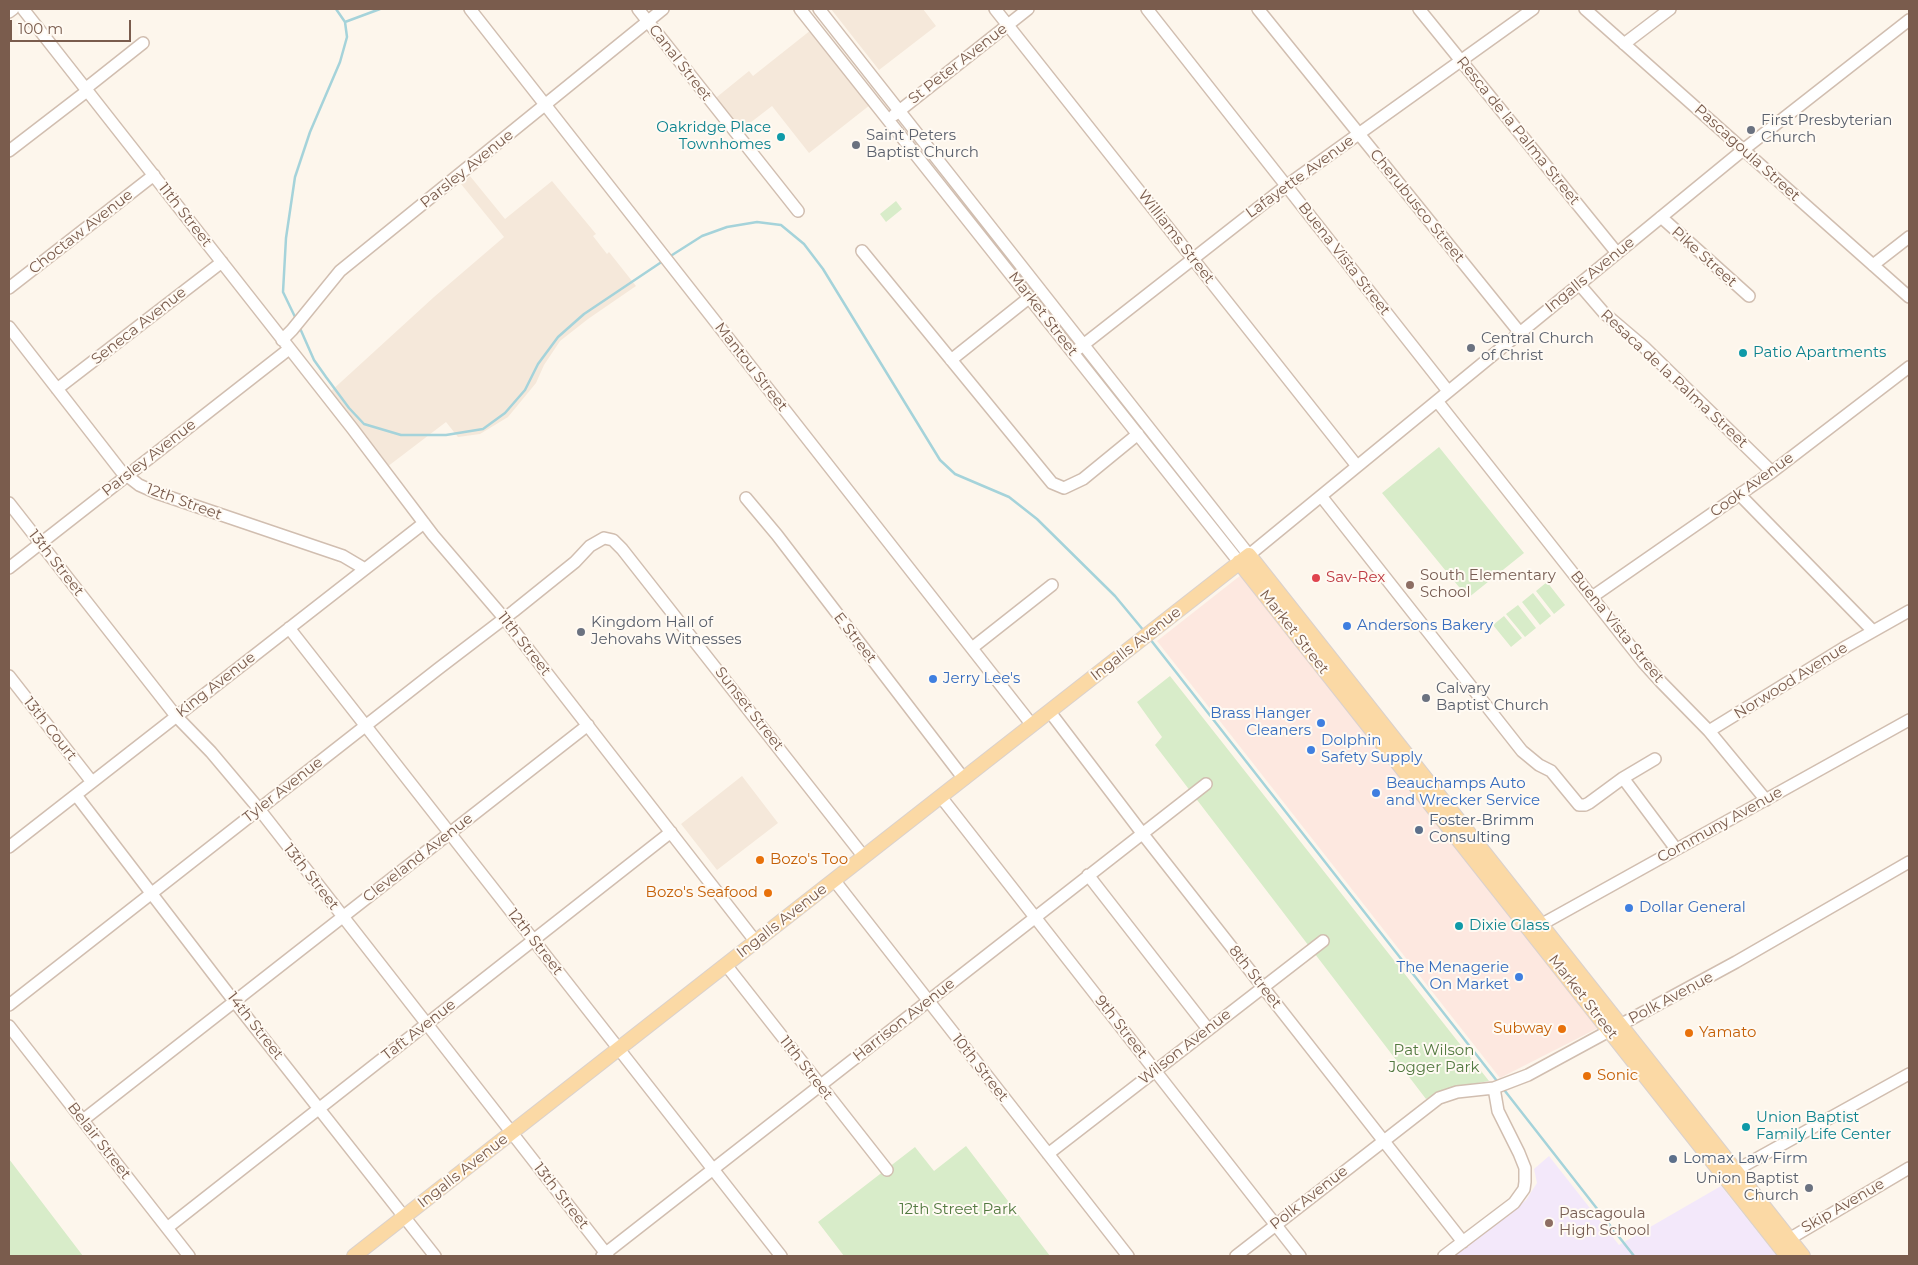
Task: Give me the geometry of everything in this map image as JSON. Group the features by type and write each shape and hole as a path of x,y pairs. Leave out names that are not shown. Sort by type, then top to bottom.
{"main road":[{"name":"Ingalls Avenue","path":"354,1256 1244,558"},
{"name":"Market Street","path":"1244,558 1730,1174 1785,1247 1803,1256"}],"street":[{"path":"9,12 13,9"},
{"name":"11th Street","path":"23,9 286,344 355,426 424,523 504,618 756,942"},
{"name":"Mantou Street","path":"470,9 1032,725"},
{"name":"Canal Street","path":"638,9 798,211"},
{"name":"Parsley Avenue","path":"9,568 126,476 286,344 292,330 340,271 663,9"},
{"name":"Market Street","path":"800,9 1138,434 1244,558"},
{"name":"Market Street","path":"819,9 1083,344 1244,558"},
{"name":"Williams Street","path":"995,9 1357,466"},
{"name":"St Peter Avenue","path":"889,119 1028,9"},
{"name":"Buena Vista Street","path":"1147,9 1448,392"},
{"name":"Cherubusco Street","path":"1258,9 1520,333"},
{"name":"Resca de la Palma Street","path":"1419,9 1617,253"},
{"name":"Lafayette Avenue","path":"1073,352 1286,186 1533,9"},
{"name":"Pascagoula Street","path":"1584,9 1909,297"},
{"path":"1624,44 1670,9"},
{"name":"Ingalls Avenue","path":"1244,558 1660,217 1909,20"},
{"path":"9,151 140,46"},
{"name":"Choctaw Avenue","path":"9,288 154,175"},
{"name":"Pike Street","path":"1660,217 1749,296"},
{"path":"1873,265 1909,237"},
{"path":"862,251 1052,484 1064,488 1083,479 1138,434"},
{"name":"Seneca Avenue","path":"57,389 222,262"},
{"name":"Resaca de la Palma Street","path":"1579,284 1604,313 1654,357 1772,472"},
{"path":"951,360 1030,297"},
{"name":"12th Street","path":"9,327 126,476 139,485 157,493 343,556 366,569"},
{"name":"Cook Avenue","path":"1592,597 1772,472 1909,367"},
{"name":"Buena Vista Street","path":"1437,401 1661,682 1709,731 1766,800"},
{"path":"1740,495 1873,631"},
{"path":"1321,496 1522,751 1554,775 1579,805 1589,803 1623,778 1655,759"},
{"name":"E Street","path":"746,498 777,535 964,779"},
{"name":"13th Street","path":"9,503 176,716 211,752 258,809 512,1133 605,1255"},
{"name":"King Avenue","path":"9,847 424,523"},
{"name":"Sunset Street","path":"558,576 590,546 604,538 613,540 864,857"},
{"name":"Tyler Avenue","path":"9,1005 558,576"},
{"path":"972,648 1052,585"},
{"name":"Norwood Avenue","path":"1709,731 1909,611"},
{"name":"12th Street","path":"289,628 781,1256"},
{"name":"13th Court","path":"9,676 92,782"},
{"name":"8th Street","path":"1050,712 1142,833 1463,1242"},
{"name":"Communy Avenue","path":"1536,927 1909,720"},
{"name":"Cleveland Avenue","path":"83,1120 588,725"},
{"path":"1623,778 1676,849"},
{"name":"Harrison Avenue","path":"605,1255 1206,784"},
{"name":"14th Street","path":"76,795 436,1256"},
{"name":"9th Street","path":"941,797 1300,1256"},
{"name":"Taft Avenue","path":"168,1228 671,832"},
{"name":"Polk Avenue","path":"1236,1256 1429,1104 1446,1094 1494,1088 1528,1075 1736,962 1909,862"},
{"path":"1088,875 1208,1029"},
{"name":"10th Street","path":"834,880 1128,1256"},
{"name":"Wilson Avenue","path":"1048,1154 1323,941"},
{"name":"11th Street","path":"726,965 886,1170"},
{"name":"Belair Street","path":"9,1026 189,1256"},
{"path":"1730,1174 1909,1074"},
{"path":"1444,1256 1514,1202 1522,1193 1526,1182 1525,1168 1498,1111 1494,1088"},
{"name":"Skip Avenue","path":"1785,1247 1909,1168"}],"shaded area":[{"path":"831,9 923,9 936,26 879,70"},
{"path":"811,30 870,105 809,153 772,106 737,133 712,101 749,71 753,76"},
{"path":"470,176 505,219 552,181 596,234 593,236 607,254 609,252 636,286 560,341 544,365 536,383 508,417 480,434 458,437 446,422 387,467 330,392 434,297 504,237 461,184"},
{"path":"1241,575 1600,1027 1500,1078 1157,641"},
{"path":"742,776 778,823 717,870 681,824"},
{"name":"Pascagoula High School","path":"1549,1156 1619,1245 1721,1186 1777,1256 1454,1256 1526,1200 1537,1183 1534,1169"}],"green space":[{"path":"896,201 902,209 886,222 880,214"},
{"path":"1439,447 1524,553 1468,598 1382,493"},
{"path":"1547,582 1565,605 1554,614 1536,591"},
{"path":"1533,593 1551,616 1540,625 1522,602"},
{"path":"1518,605 1536,628 1525,637 1506,614"},
{"path":"1504,616 1522,638 1511,647 1493,625"},
{"name":"Pat Wilson Jogger Park","path":"1170,676 1489,1081 1444,1089 1426,1099 1155,745 1162,737 1137,702"},
{"name":"12th Street Park","path":"966,1146 1050,1256 844,1256 818,1222 915,1147 934,1171"},
{"path":"9,1159 83,1256 9,1256"}],"waterway":[{"path":"296,319 283,292 286,238 295,177 310,132 340,62 347,37 345,22 336,9"},
{"path":"345,22 380,9"},
{"path":"669,257 702,236 727,227 757,222 781,225 804,244 823,269 940,460 955,474 1009,497 1037,519 1115,596 1144,631"},
{"path":"299,326 314,360 349,408 364,424 401,435 446,435 483,429 505,413 525,390 538,364 558,337 584,314 663,261"},
{"path":"1150,639 1497,1081"},
{"path":"1505,1091 1634,1256"}],"place":[{"name":"First Presbyterian Church","path":"1751,130"},
{"name":"Oakridge Place Townhomes","path":"781,137"},
{"name":"Saint Peters Baptist Church","path":"856,145"},
{"name":"Central Church of Christ","path":"1471,348"},
{"name":"Patio Apartments","path":"1743,353"},
{"name":"Sav-Rex","path":"1316,578"},
{"name":"South Elementary School","path":"1410,585"},
{"name":"Andersons Bakery","path":"1347,626"},
{"name":"Kingdom Hall of Jehovahs Witnesses","path":"581,632"},
{"name":"Jerry Lee's","path":"933,679"},
{"name":"Calvary Baptist Church","path":"1426,698"},
{"name":"Brass Hanger Cleaners","path":"1321,723"},
{"name":"Dolphin Safety Supply","path":"1311,750"},
{"name":"Beauchamps Auto and Wrecker Service","path":"1376,793"},
{"name":"Foster-Brimm Consulting","path":"1419,830"},
{"name":"Bozo's Too","path":"760,860"},
{"name":"Bozo's Seafood","path":"768,893"},
{"name":"Dollar General","path":"1629,908"},
{"name":"Dixie Glass","path":"1459,926"},
{"name":"The Menagerie On Market","path":"1519,977"},
{"name":"Subway","path":"1562,1029"},
{"name":"Yamato","path":"1689,1033"},
{"name":"Sonic","path":"1587,1076"},
{"name":"Union Baptist Family Life Center","path":"1746,1127"},
{"name":"Lomax Law Firm","path":"1673,1159"},
{"name":"Union Baptist Church","path":"1809,1188"},
{"name":"Pascagoula High School","path":"1549,1223"}]}
